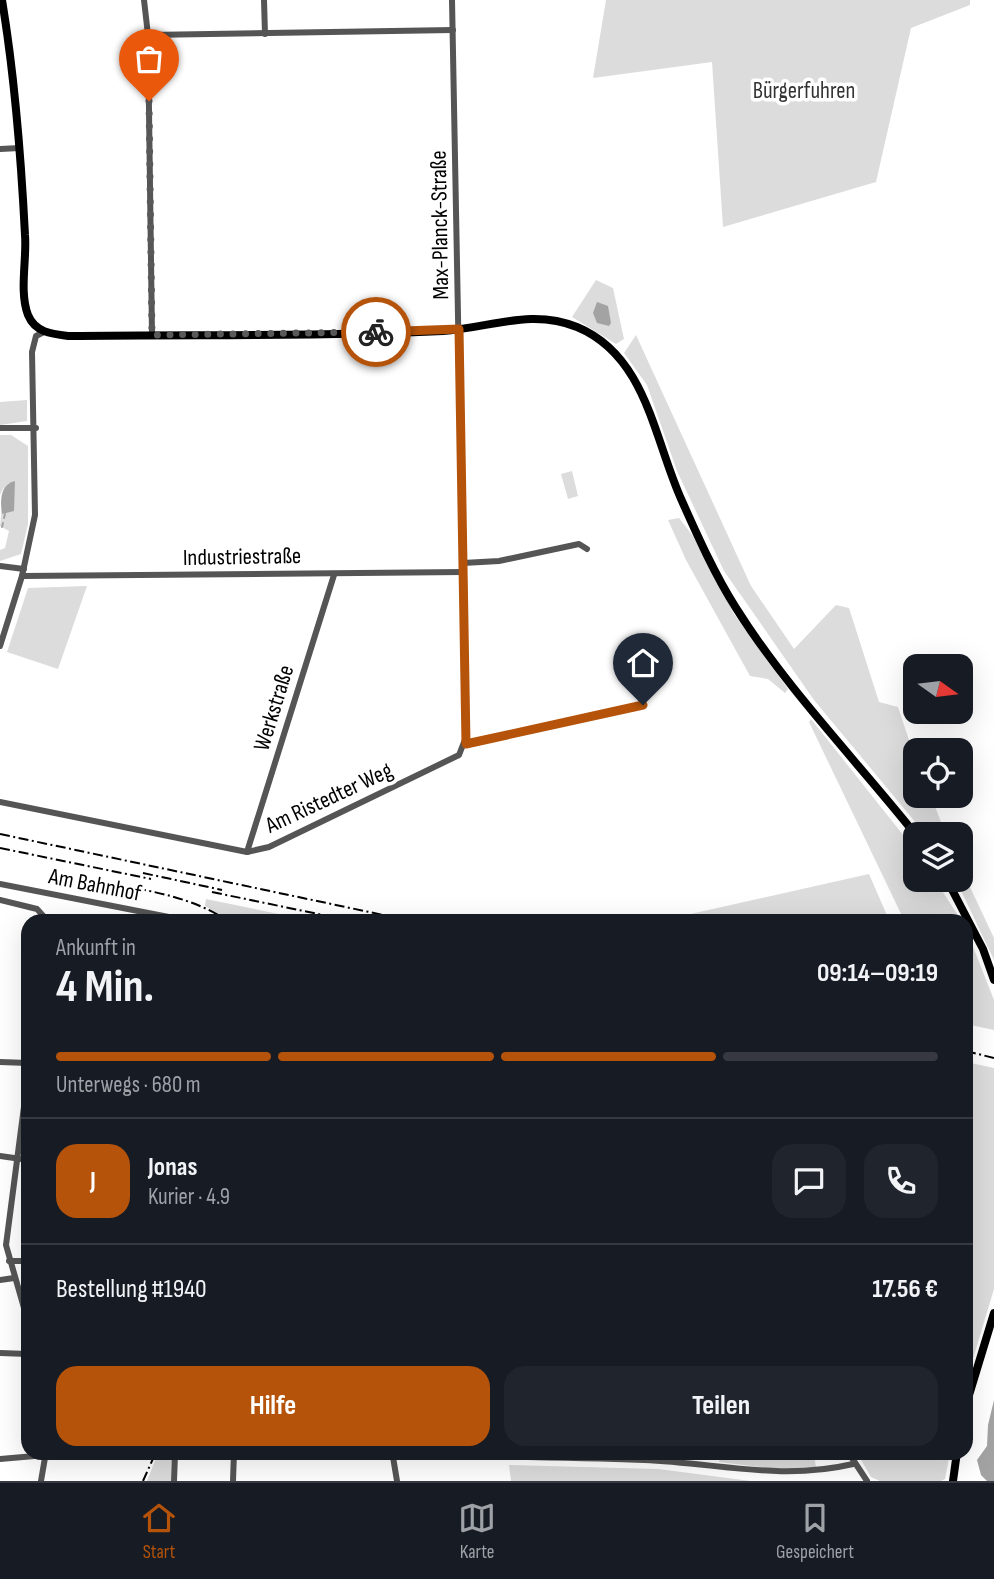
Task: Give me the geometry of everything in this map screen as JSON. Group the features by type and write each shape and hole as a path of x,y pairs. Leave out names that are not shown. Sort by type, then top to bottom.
{"main road":[{"path":"2,0 16,90 26,259 25,303 34,324 44,332 68,337 459,329 517,318 547,319 591,333 616,353 640,389 679,495 735,607 797,691 905,822"},
{"path":"953,892 965,914"},
{"path":"973,930 994,980"},
{"path":"973,1382 994,1313"},
{"path":"953,1481 956,1460"}],"street":[{"path":"144,0 148,35 152,335"},
{"path":"264,0 265,34"},
{"name":"Max-Planck-Straße","path":"452,0 466,744"},
{"path":"148,35 453,30"},
{"path":"0,149 19,148"},
{"path":"0,646 23,572 35,515 36,428 32,352 36,335 44,332"},
{"path":"0,428 36,428"},
{"path":"463,563 499,561 579,544 587,549"},
{"name":"Industriestraße","path":"0,566 23,572 334,575 463,572"},
{"name":"Werkstraße","path":"247,852 334,575"},
{"path":"620,710 621,702"},
{"name":"Am Ristedter Weg","path":"0,802 247,852 269,848 393,788 459,755 466,744 643,705"},
{"name":"Am Bahnhof","path":"0,884 153,914"},
{"path":"0,900 37,909 42,914"},
{"path":"0,1062 21,1063"},
{"path":"21,1129 3,1245 21,1300"},
{"path":"0,1156 21,1159"},
{"path":"9,1261 21,1261"},
{"path":"0,1280 14,1278"},
{"path":"0,1353 21,1354"},
{"path":"0,1459 21,1457"},
{"path":"41,1481 45,1460"},
{"path":"174,1481 175,1460"},
{"path":"233,1481 234,1460"},
{"path":"394,1460 397,1481"},
{"path":"631,1460 789,1476 816,1475 853,1464"},
{"path":"852,1460 867,1481"}],"green space":[{"name":"Bürgerfuhren","path":"606,0 970,0 970,5 911,28 876,182 723,227 712,62 593,78"},
{"path":"596,280 613,288 624,339 616,344 572,317"},
{"path":"636,335 751,586 794,649 836,605 849,608 879,702 898,707 908,738 903,738 903,807 814,700 724,571 677,471 647,385 624,353"},
{"path":"27,400 27,421 0,425 0,402"},
{"path":"0,435 11,435 28,446 28,524 21,554 0,561 0,550 5,548 9,531 0,526 4,487 0,495"},
{"path":"572,471 578,496 568,499 561,474"},
{"path":"679,518 693,536 734,614 788,689 785,693 768,679 750,676 686,560 668,520"},
{"path":"87,586 58,669 7,652 28,588"},
{"path":"811,719 903,835 903,892 943,892 957,914 901,914 809,722"},
{"path":"904,808 936,808 941,822 915,822"},
{"path":"869,874 886,914 691,914"},
{"path":"962,892 972,892 994,938 994,960 973,914"},
{"path":"206,899 279,914 218,914 205,906"},
{"path":"973,947 994,1000 994,1030 973,1026"},
{"path":"973,1064 994,1068 994,1289 973,1359"},
{"path":"155,1460 172,1460 171,1481 147,1481"},
{"path":"815,1460 816,1468 793,1471 719,1462"},
{"path":"861,1460 949,1460 945,1479 941,1481 880,1481 871,1477"},
{"path":"509,1465 658,1469 751,1481 511,1481"}],"shaded area":[{"path":"597,302 608,306 611,323 609,326 597,323 593,313"},
{"path":"15,481 14,511 2,514 1,498 4,490"},
{"path":"994,1400 994,1481 987,1481 981,1475 977,1460 987,1446 988,1425"}],"waterway":[{"path":"4,518 5,514"},
{"path":"2,527 3,523"}],"railway":[{"path":"0,834 379,914"},
{"path":"0,848 151,879"},
{"path":"143,873 222,890"},
{"path":"80,878 174,897 215,914"},
{"path":"212,892 318,914"},
{"path":"973,1053 994,1058"},
{"path":"143,1481 152,1460"}],"way so far":[{"path":"149,101 152,335 376,332"}],"route":[{"path":"376,332 459,329 466,744 643,705"}]}
